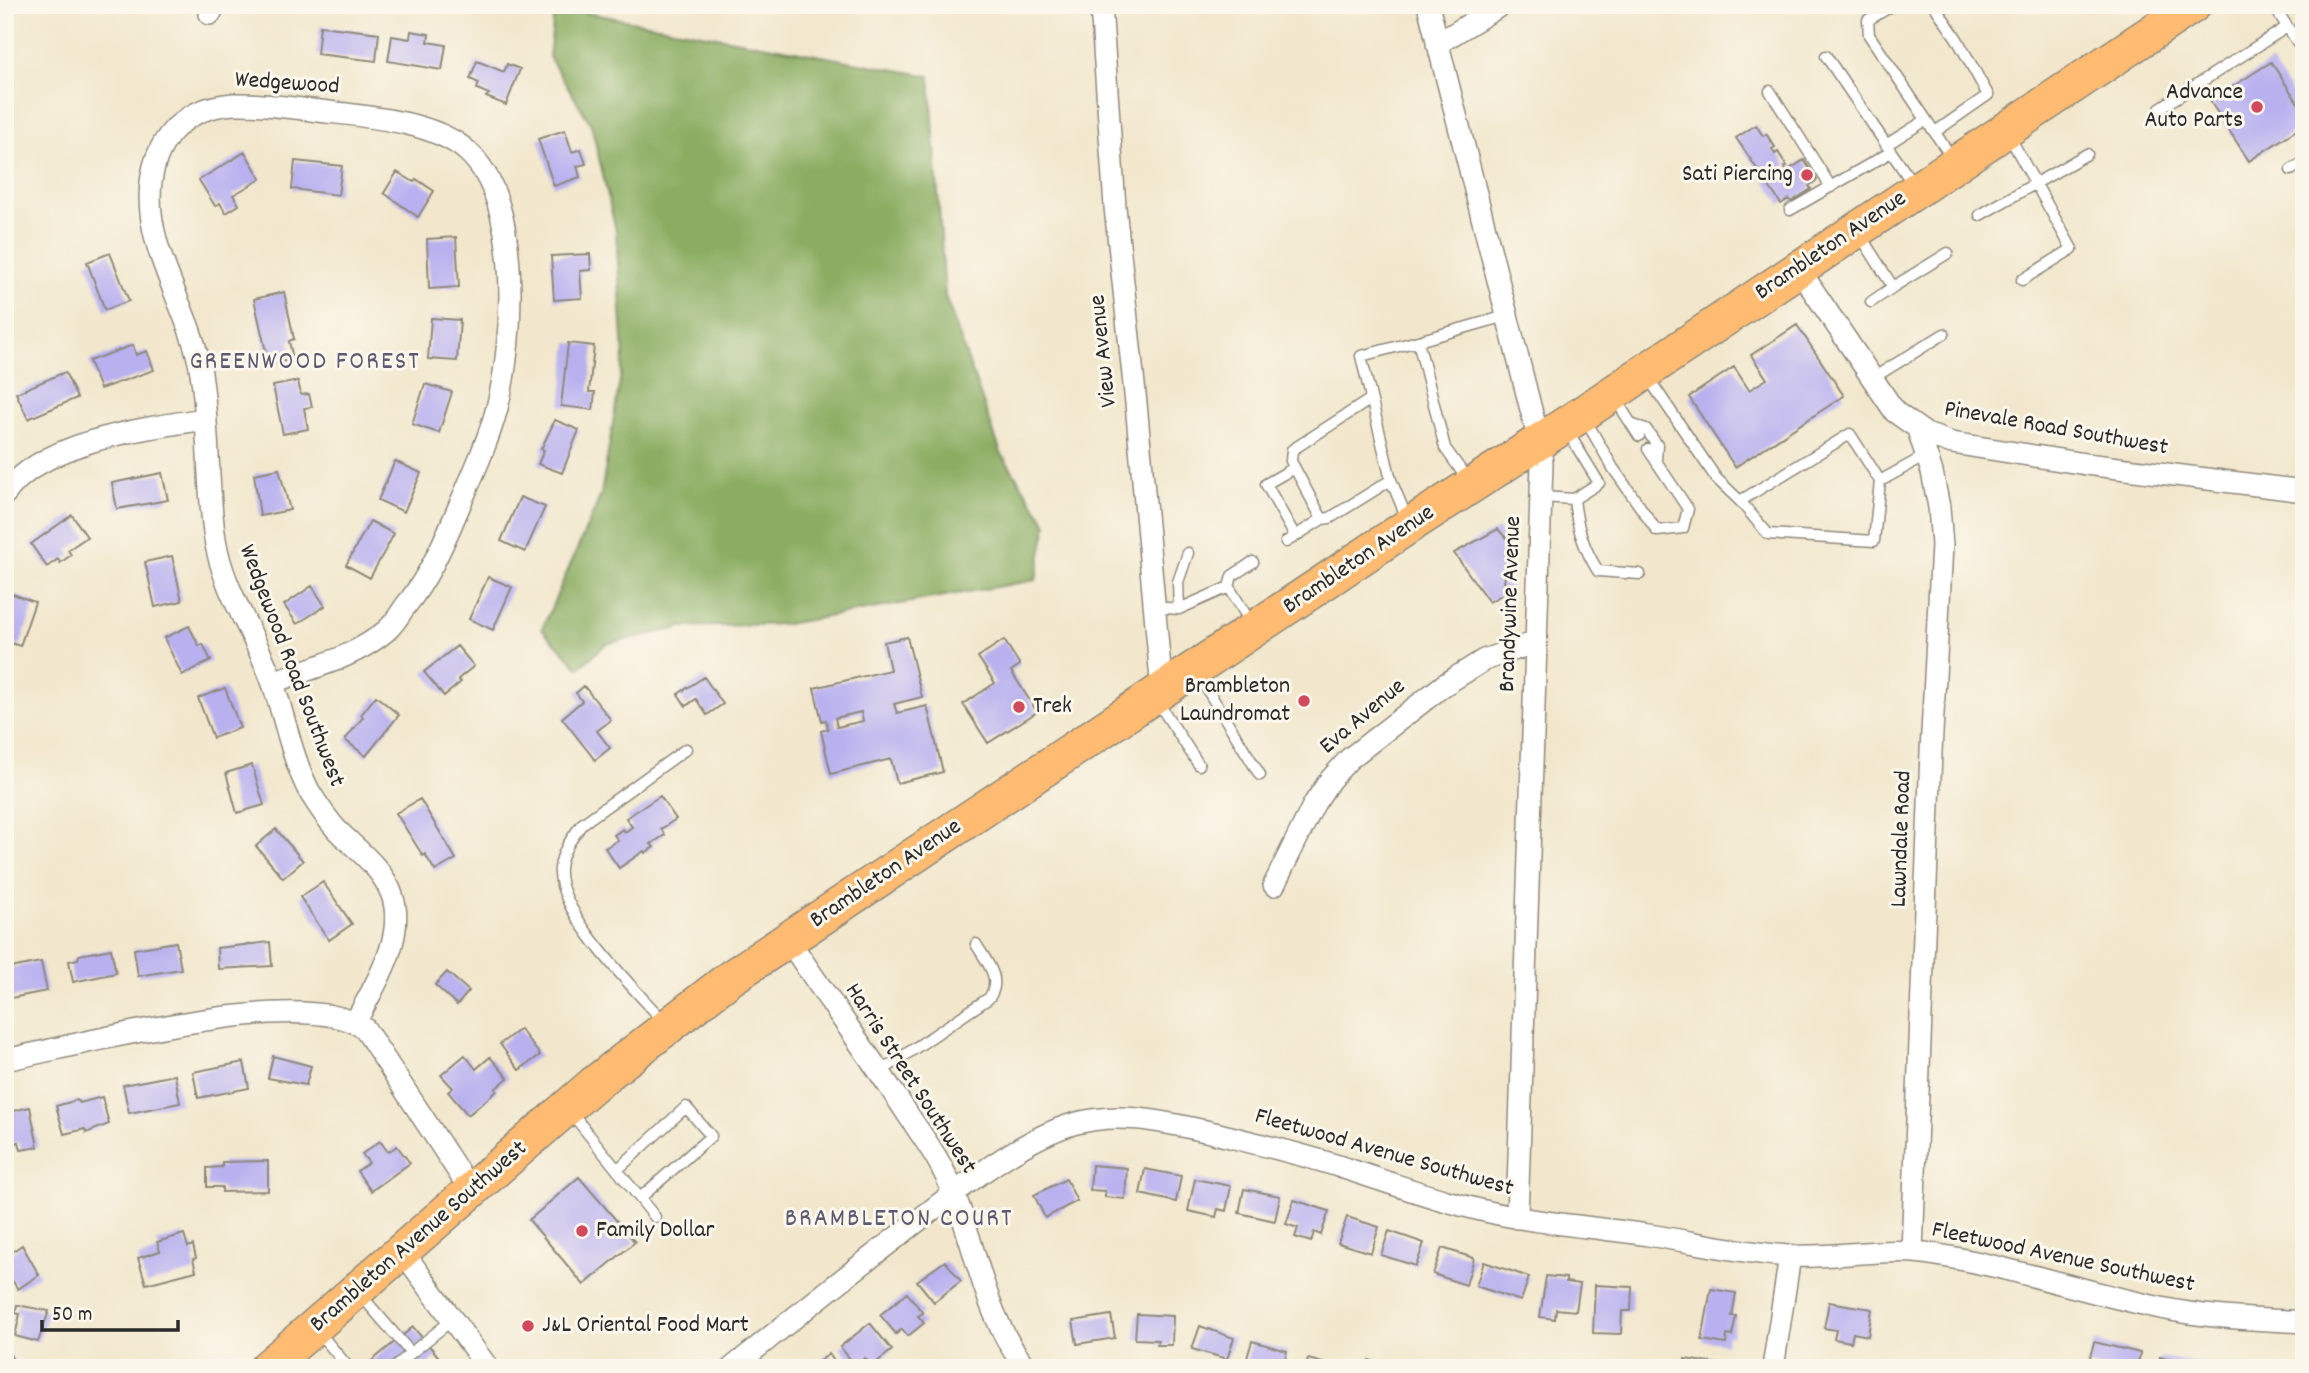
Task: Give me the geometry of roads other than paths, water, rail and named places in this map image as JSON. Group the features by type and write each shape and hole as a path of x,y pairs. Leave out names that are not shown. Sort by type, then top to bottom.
{"main road":[{"name":"Brambleton Avenue","path":"538,1133 667,1026 729,979 2193,5"},
{"name":"Brambleton Avenue Southwest","path":"267,1368 538,1133"}],"street":[{"name":"View Avenue","path":"1101,5 1115,206 1154,607 1158,693"},
{"name":"Brandywine Avenue","path":"1428,5 1506,316 1561,427 1542,463 1517,1218"},
{"path":"1437,44 1501,5"},
{"name":"Wedgewood","path":"205,419 195,347 169,279 151,208 155,162 164,141 177,126 207,108 260,104 376,118 433,131 452,139 468,152 482,167 492,185 508,244 508,340 504,377 495,414 477,463 437,558 419,590 388,629 360,648 337,659 272,682"},
{"name":"Pinevale Road Southwest","path":"1798,268 1895,412 1919,430 1952,443 2113,468 2304,491"},
{"path":"5,494 26,473 45,460 79,447 142,429 205,419"},
{"name":"Wedgewood Road Southwest","path":"205,419 215,540 221,568 235,605 258,647 272,682 307,787 335,828 368,858 393,897 394,937 388,958 356,1021"},
{"name":"Lawndale Road","path":"1912,1252 1931,752 1942,545 1940,507 1919,430"},
{"name":"Eva Avenue","path":"1274,885 1314,804 1330,780 1349,759 1444,685 1484,660 1536,642"},
{"name":"Harris Street Southwest","path":"788,939 941,1166 954,1193 992,1309 1026,1368"},
{"path":"5,1060 223,1017 299,1013 345,1017 356,1021 365,1029 471,1191"},
{"name":"Fleetwood Avenue Southwest","path":"732,1368 954,1193 1028,1144 1073,1124 1103,1118 1171,1123 1267,1146 1437,1199 1517,1218 1790,1256 1912,1252 1971,1261 2160,1308 2207,1316 2304,1322"},
{"path":"403,1252 488,1368"},
{"path":"1773,1368 1790,1256"}],"lane":[{"path":"1893,5 1868,20 1868,35 1956,163"},
{"path":"1934,5 1957,39 1988,95 1935,132"},
{"path":"2273,5 2304,52"},
{"path":"2160,108 2287,27"},
{"path":"1826,56 1916,190"},
{"path":"1770,91 1830,187"},
{"path":"1790,211 1889,148 1926,120"},
{"path":"2006,130 2072,249 2022,280"},
{"path":"1980,215 2087,154"},
{"path":"2291,170 2304,162"},
{"path":"1856,229 1893,287"},
{"path":"1871,302 1948,253"},
{"path":"1410,525 1391,480 1361,356 1506,316"},
{"path":"1873,378 1944,334"},
{"path":"1418,341 1445,448 1471,485"},
{"path":"1644,371 1716,478 1768,534 1874,541 1880,481 1850,434 1740,502"},
{"path":"1611,393 1639,436"},
{"path":"1322,519 1294,468 1291,461 1292,450 1371,399"},
{"path":"1633,425 1646,429 1657,446 1656,460"},
{"path":"1561,427 1613,468 1657,531 1683,528 1688,509 1648,449"},
{"path":"1541,497 1574,499 1599,482 1561,427"},
{"path":"1880,481 1927,455"},
{"path":"1294,468 1266,484 1291,539 1391,480"},
{"path":"1574,499 1576,523 1585,549 1598,571 1640,574"},
{"path":"1179,609 1178,582 1188,553"},
{"path":"1253,562 1231,576 1229,587 1255,629"},
{"path":"1154,607 1179,609 1229,587"},
{"path":"1194,669 1259,775"},
{"path":"1158,693 1199,765"},
{"path":"667,1026 583,929 570,906 561,882 560,870 562,855 582,824 686,749"},
{"path":"880,1072 989,998 994,991 994,976 976,944"},
{"path":"617,1170 686,1107 711,1136 640,1198"},
{"path":"567,1108 655,1217"},
{"path":"358,1290 411,1353"},
{"path":"394,1368 452,1320"},
{"path":"314,1327 344,1366"}],"place":[{"name":"Advance Auto Parts","path":"2257,107"},
{"name":"Sati Piercing","path":"1807,175"},
{"name":"Brambleton Laundromat","path":"1304,701"},
{"name":"Trek","path":"1019,707"},
{"name":"Family Dollar","path":"582,1231"},
{"name":"J&L Oriental Food Mart","path":"528,1326"}],"district":[{"name":"GREENWOOD FOREST","path":"305,362"},
{"name":"BRAMBLETON COURT","path":"899,1219"}]}
